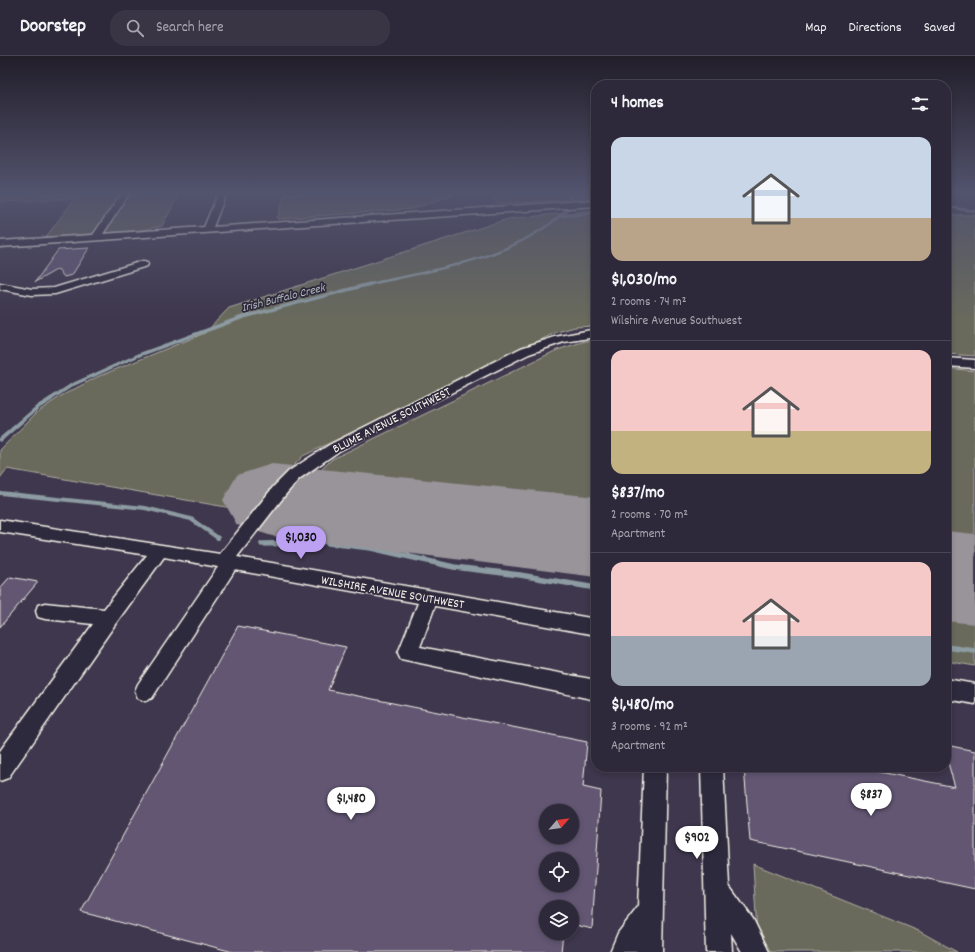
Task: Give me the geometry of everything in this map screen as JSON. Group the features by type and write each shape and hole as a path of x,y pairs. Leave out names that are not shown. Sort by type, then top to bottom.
{"street":[{"path":"0,244 115,236"},
{"path":"0,286 32,292 55,291 143,264"},
{"name":"BLUME AVENUE SOUTHWEST","path":"145,691 227,562 294,475 328,451 524,351 553,340 591,333"},
{"path":"951,362 975,364"},
{"name":"WILSHIRE AVENUE SOUTHWEST","path":"0,526 160,550 591,626"},
{"path":"0,770 109,617 160,550"},
{"path":"429,598 408,653 591,689"},
{"path":"45,610 87,616 109,617"},
{"path":"951,690 975,694"},
{"path":"649,952 655,772"},
{"path":"712,772 719,952"},
{"path":"717,891 744,928 756,952"},
{"path":"623,952 627,942 650,912"}],"green space":[{"path":"455,236 591,236 591,326 575,327 557,332 303,456 249,511 7,469 0,478 0,450 36,413 61,396 97,377 205,333 229,308"},
{"path":"951,236 975,236 975,356 951,354"},
{"path":"585,341 591,341 591,517 303,488 332,459 557,350"},
{"path":"951,369 975,371 975,556 951,554"},
{"path":"951,601 975,603 975,666 951,662"},
{"path":"753,864 919,931 957,952 758,952"}],"building":[{"path":"89,248 72,275 64,277 58,269 35,282 58,250"},
{"path":"10,577 38,582 0,627 0,588"},
{"path":"238,626 346,647 328,690 587,742 583,787 601,791 592,929 579,926 579,900 539,900 539,940 562,940 561,952 233,952 81,912"},
{"path":"951,746 975,751 975,889 750,841 744,772 880,772 955,787 951,772"}],"waterway":[{"name":"Irish Buffalo Creek","path":"367,285 438,270 486,256 530,236"},
{"name":"Irish Buffalo Creek","path":"49,400 72,385 139,355 243,317 367,285"},
{"name":"Irish Buffalo Creek","path":"0,440 38,407 51,399"},
{"path":"0,493 145,508 191,519 218,538"},
{"path":"288,543 323,542 334,544"},
{"path":"262,544 288,543"},
{"path":"272,544 288,543"},
{"path":"288,543 303,543"},
{"path":"328,543 334,544"},
{"path":"334,544 371,548 454,567 520,575 591,587"},
{"path":"951,648 975,651"}],"runway":[{"path":"272,500 591,536"},
{"path":"951,577 975,579"}]}
